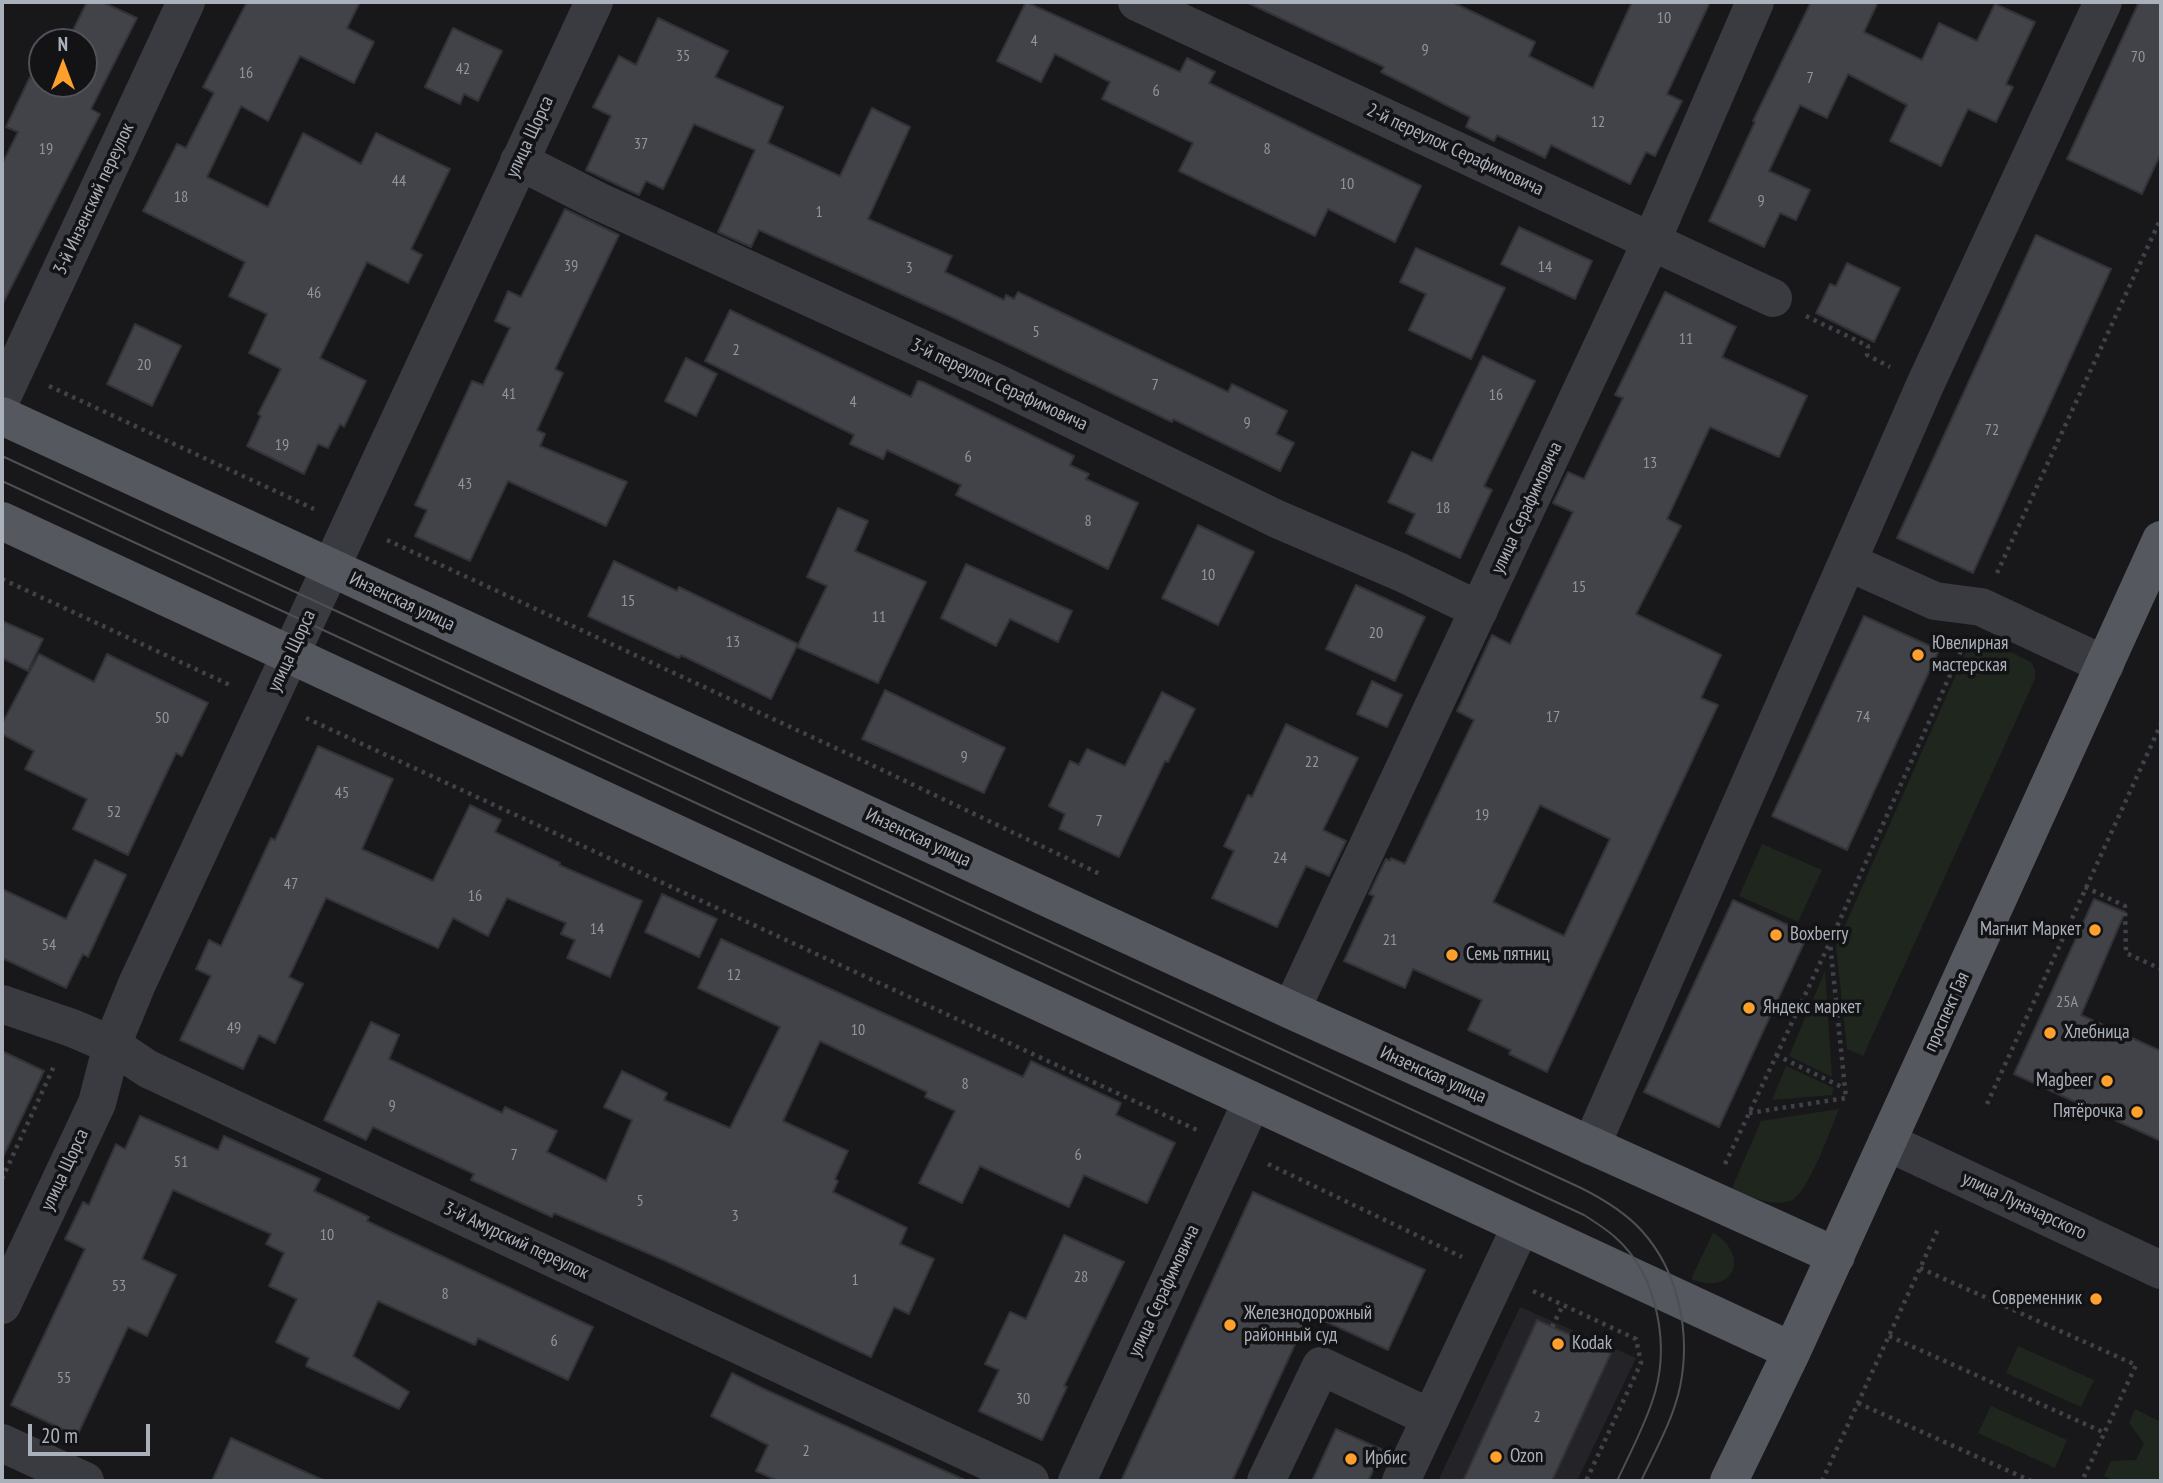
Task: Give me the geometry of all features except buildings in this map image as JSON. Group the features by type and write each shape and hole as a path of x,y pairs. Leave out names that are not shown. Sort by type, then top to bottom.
{"main road":[{"name":"Инзенская улица","path":"2,416 1291,1010 1836,1256"},
{"path":"2,521 1792,1351"},
{"name":"проспект Гая","path":"1729,1481 1836,1256 2161,540"}],"street":[{"name":"3-й Инзенский переулок","path":"8,383 186,2"},
{"name":"улица Щорса","path":"2,1305 97,1103 112,1045 137,984 594,2"},
{"name":"2-й переулок Серафимовича","path":"1137,2 1773,298"},
{"name":"улица Серафимовича","path":"1291,1010 1651,242 1755,2"},
{"path":"1591,1146 1925,386 2103,2"},
{"name":"3-й переулок Серафимовича","path":"519,161 598,201 995,382 1277,519 1400,572 1479,610"},
{"path":"1848,562 1935,601 1981,607 2105,665"},
{"name":"3-й Амурский переулок","path":"2,1004 112,1045 148,1069 1030,1481"},
{"name":"улица Серафимовича","path":"1077,1481 1252,1101"},
{"name":"улица Луначарского","path":"1887,1142 2161,1270"},
{"path":"1401,1481 1521,1226"},
{"path":"1266,1481 1321,1366 1432,1418"},
{"path":"2,1443 85,1481"}],"path":[{"path":"1714,1159 1725,1164 1830,942 2161,218"},
{"path":"1773,298 1868,346 1867,355 1925,386"},
{"path":"8,383 325,514"},
{"path":"382,538 1107,877"},
{"path":"2,579 232,686"},
{"path":"306,718 1231,1146 1636,1339 1641,1363 1586,1481"},
{"path":"1987,1104 2161,724"},
{"path":"2085,887 2125,906 2126,953 2161,969"},
{"path":"1748,1114 1846,1098 1830,942"},
{"path":"1776,1055 1845,1088"},
{"path":"1822,1481 1939,1227"},
{"path":"1920,1268 2136,1365 2082,1481"},
{"path":"1552,1327 1563,1305"},
{"path":"1889,1336 2105,1433"},
{"path":"1858,1403 2031,1481"}],"shaded area":[{"path":"1974,634 2031,662 2035,679 1863,1056 1847,1049 1836,946"},
{"path":"1762,844 1822,870 1798,922 1739,896"},
{"path":"1825,971 1832,1077 1789,1056"},
{"path":"1786,1066 1834,1088 1832,1095 1772,1100"},
{"path":"1839,1109 1811,1174 1797,1196 1790,1201 1775,1203 1760,1200 1732,1188 1761,1121"},
{"path":"1713,1233 1725,1242 1732,1252 1732,1271 1727,1278 1718,1282 1706,1283 1691,1279"},
{"path":"1520,1307 1636,1358 1577,1481 1438,1481"},
{"path":"2018,1346 2094,1380 2081,1407 2006,1373"},
{"path":"1991,1406 2067,1440 2055,1468 1978,1433"},
{"path":"2135,1409 2161,1422 2161,1481 2116,1481 2104,1476 2111,1461 2136,1460 2144,1443 2129,1423"}],"tram line":[{"path":"2,456 1605,1201 1635,1224 1655,1247 1673,1284 1683,1325 1683,1367 1677,1399 1641,1481"},
{"path":"2,481 1584,1215 1615,1237 1630,1253 1642,1272 1651,1292 1660,1337 1658,1381 1652,1402 1617,1481"}],"place":[{"name":"Ювелирная мастерская","path":"1918,655"},
{"name":"Магнит Маркет","path":"2095,930"},
{"name":"Boxberry","path":"1776,935"},
{"name":"Семь пятниц","path":"1452,955"},
{"name":"Яндекс маркет","path":"1749,1008"},
{"name":"Хлебница","path":"2050,1033"},
{"name":"Magbeer","path":"2107,1081"},
{"name":"Пятёрочка","path":"2137,1112"},
{"name":"Современник","path":"2096,1299"},
{"name":"Железнодорожный районный суд","path":"1230,1325"},
{"name":"Kodak","path":"1558,1344"},
{"name":"Ozon","path":"1496,1457"},
{"name":"Ирбис","path":"1351,1459"}]}
